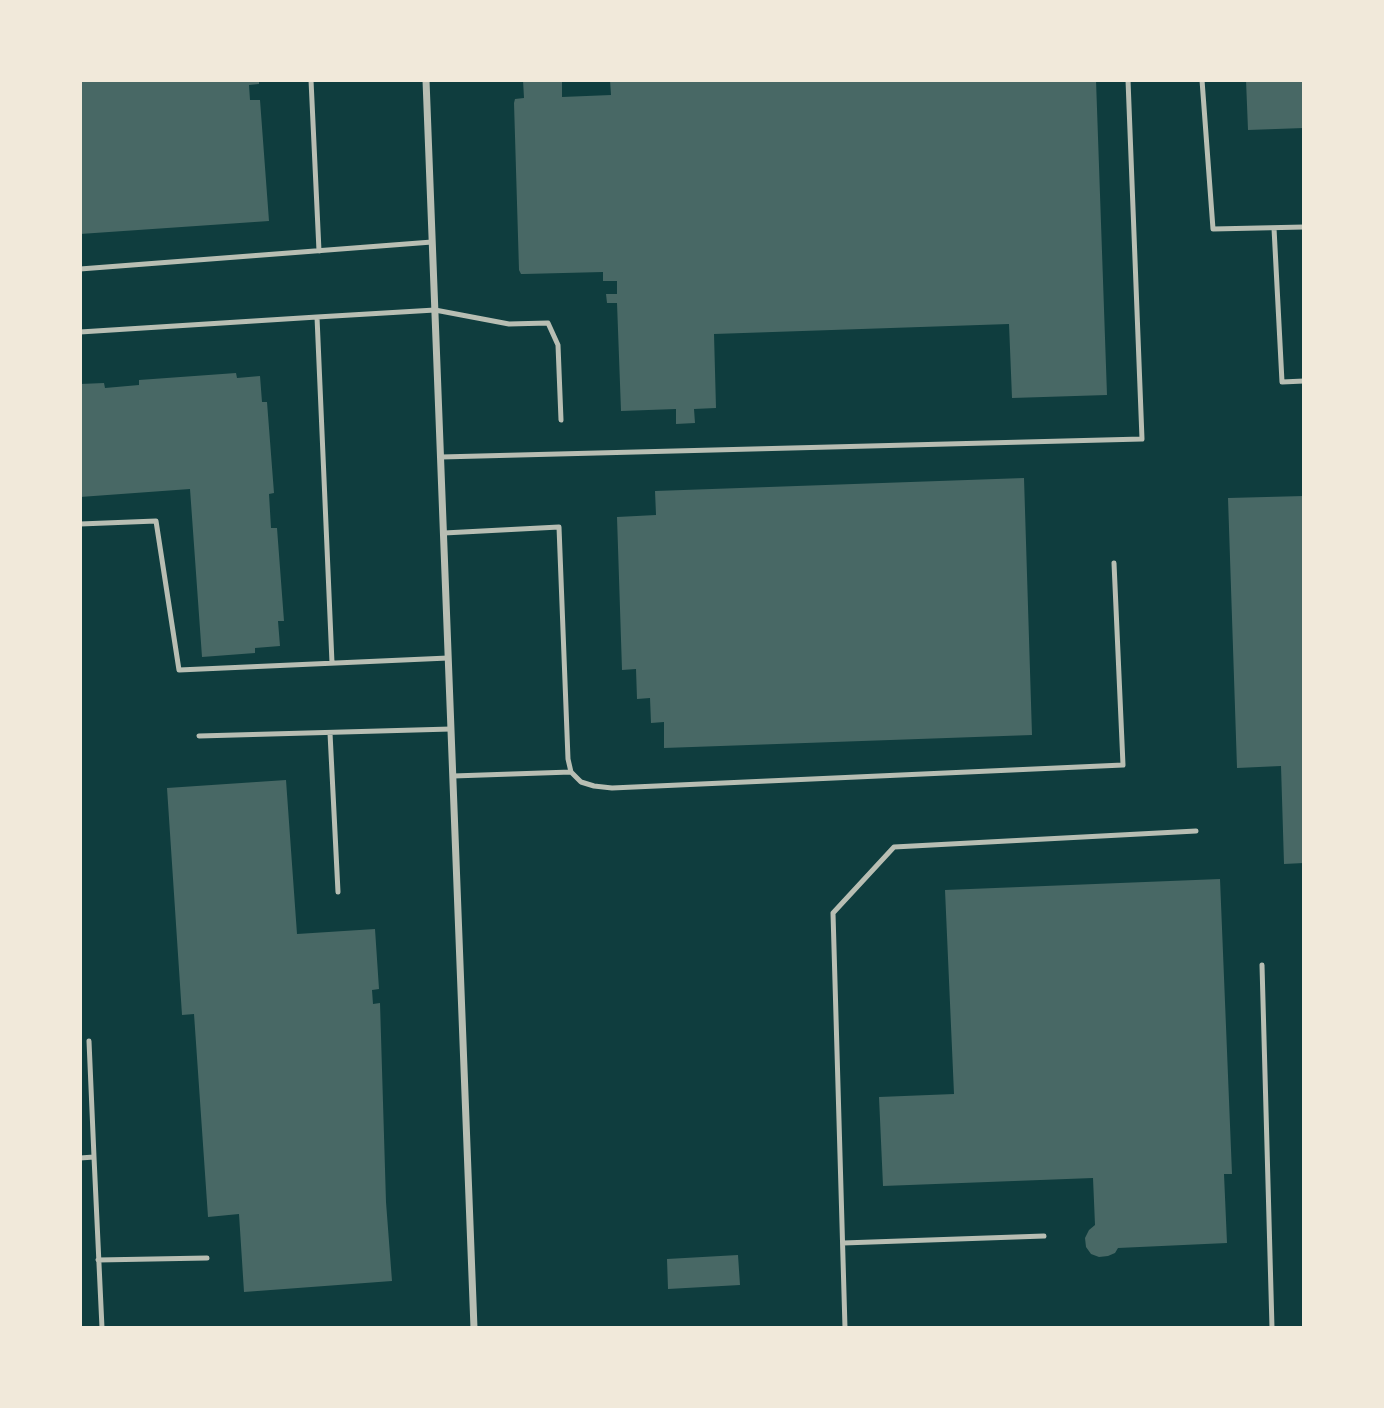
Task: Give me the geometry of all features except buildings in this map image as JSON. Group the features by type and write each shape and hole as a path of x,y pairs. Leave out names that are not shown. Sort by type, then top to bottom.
{"street":[{"path":"426,80 474,1328"}],"lane":[{"path":"311,80 319,251"},
{"path":"440,457 1142,439 1128,80"},
{"path":"1202,80 1213,229 1304,227"},
{"path":"1274,228 1282,382 1304,382"},
{"path":"80,269 432,242"},
{"path":"80,331 435,310 509,324 548,323 558,345 561,420"},
{"path":"317,317 332,663"},
{"path":"80,524 156,521 179,670 448,657"},
{"path":"443,533 559,527 568,759 571,772 581,782 612,788 1123,765 1114,563"},
{"path":"199,736 451,729"},
{"path":"330,733 338,892"},
{"path":"453,776 571,772"},
{"path":"845,1328 833,913 894,848 1196,831"},
{"path":"1262,965 1272,1328"},
{"path":"89,1041 102,1328"},
{"path":"80,1158 94,1157"},
{"path":"843,1243 1044,1236"},
{"path":"98,1260 207,1258"}]}
